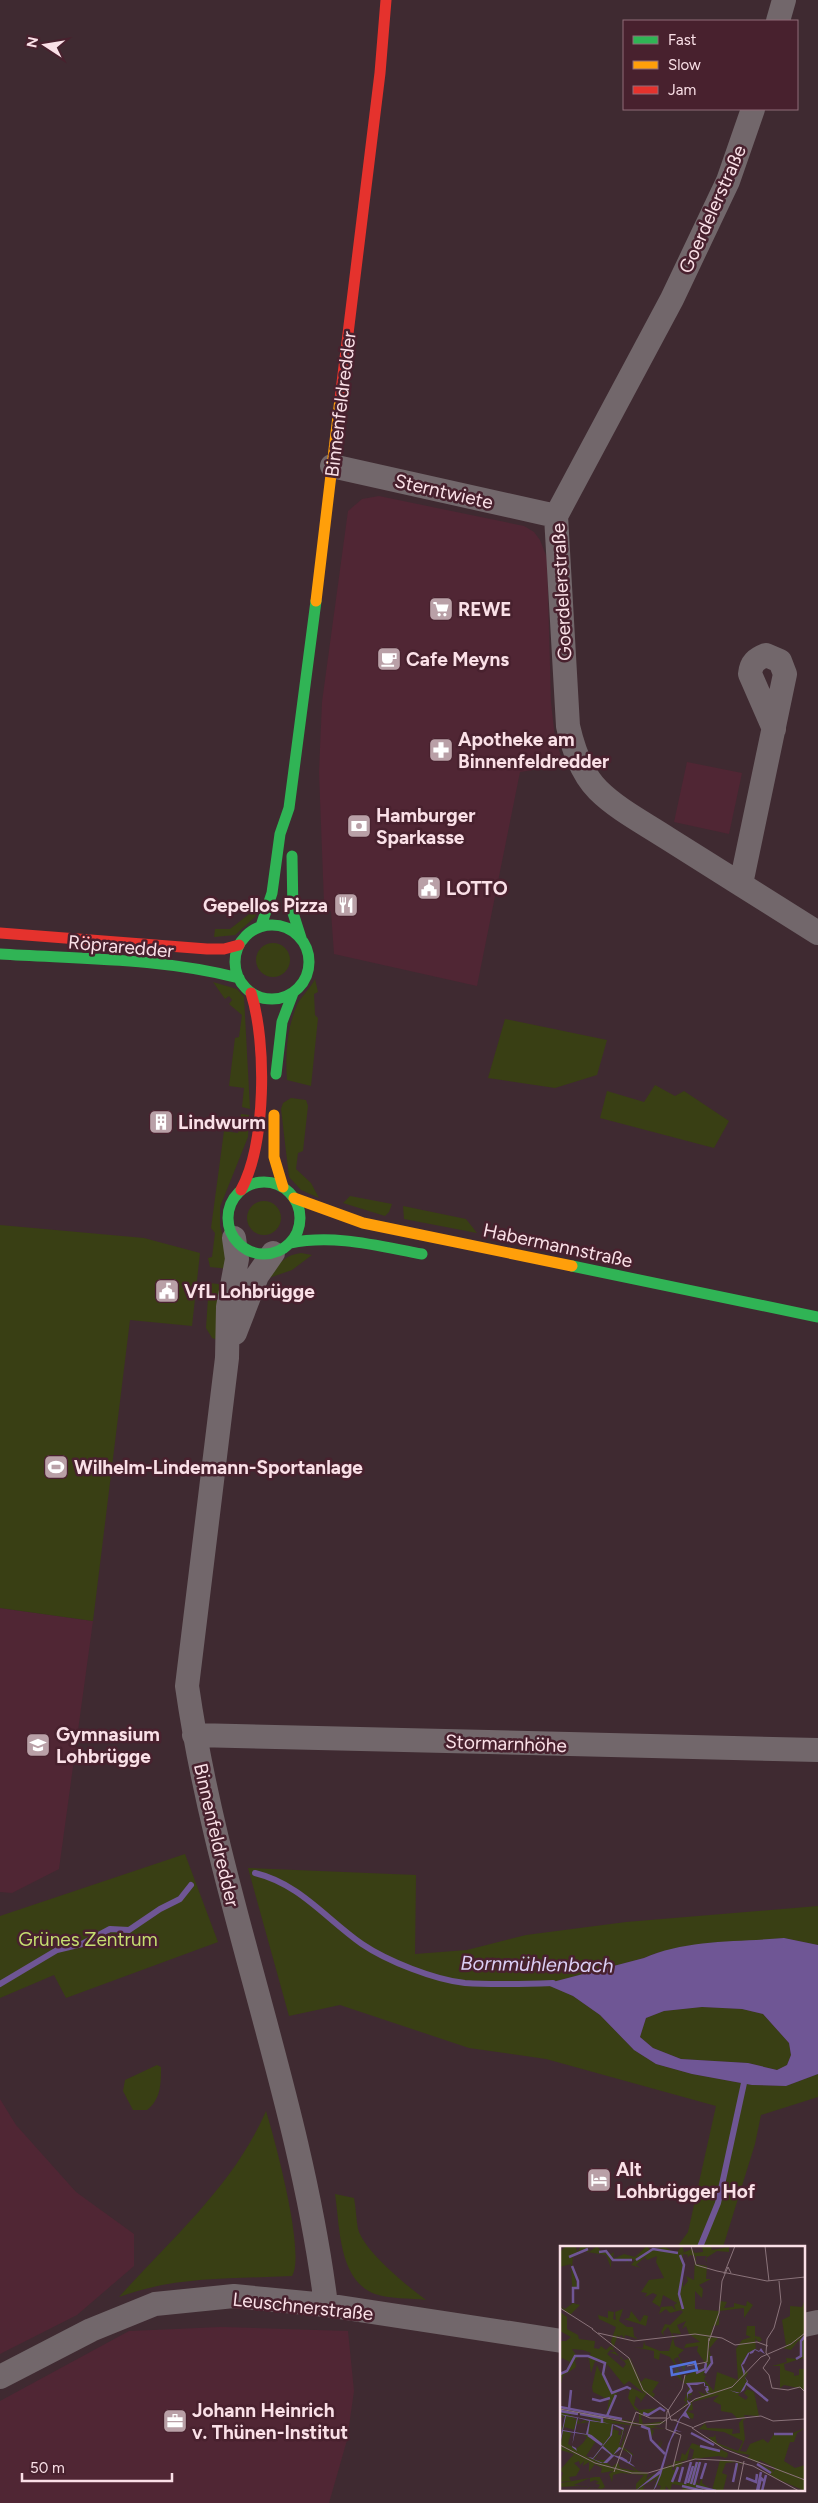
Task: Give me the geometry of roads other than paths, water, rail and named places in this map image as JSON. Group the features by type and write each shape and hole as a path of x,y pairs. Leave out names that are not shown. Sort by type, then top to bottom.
{"main road":[{"name":"Binnenfeldredder","path":"262,926 272,894 280,834 289,808 379,83 386,0"},
{"name":"Binnenfeldredder","path":"289,808 292,838 292,906 294,920 301,938"},
{"path":"275,1087 281,1026 286,1006 293,993 305,980 309,967 307,950 301,938 283,926 262,926 250,932 239,945 235,962 239,978 251,993 260,1023 258,1111 253,1160 241,1190 231,1203 228,1214 229,1227 234,1238 242,1246 253,1252 282,1248 311,1239 334,1240 438,1257"},
{"name":"Röpraredder","path":"0,933 207,949 224,949 239,945"},
{"name":"Röpraredder","path":"0,954 136,963 216,972 239,978"},
{"path":"251,993 272,999 293,993"},
{"path":"275,1102 274,1157 283,1187 294,1198 300,1209 297,1233 282,1248"},
{"path":"241,1190 252,1184 264,1182 283,1187"},
{"name":"Habermannstraße","path":"294,1198 320,1210 392,1230 720,1295 818,1317"}],"street":[{"path":"778,20 784,0"},
{"name":"Goerdelerstraße","path":"753,110 728,181 672,299 556,516 568,726 573,746 581,764 592,782 606,797 645,824 818,933"},
{"name":"Sterntwiete","path":"332,466 556,516"},
{"path":"741,884 774,728"},
{"name":"Binnenfeldredder","path":"234,1238 237,1259 228,1307 227,1358 187,1686 194,1735 219,1848 309,2191 326,2305"},
{"name":"Binnenfeldredder","path":"227,1358 257,1276 282,1248"},
{"name":"Stormarnhöhe","path":"194,1735 818,1750"},
{"name":"Leuschnerstraße","path":"0,2377 91,2330 156,2304 234,2296 326,2305 560,2341"}],"waterway":[{"name":"Bornmühlenbach","path":"255,1873 286,1885 312,1903 362,1944 384,1957 412,1969 440,1978 465,1983 553,1983"},
{"name":"Bornmühlenbach","path":"0,1984 57,1950 82,1944 110,1929 129,1930 160,1909 180,1899 191,1885"},
{"path":"700,2246 718,2203 744,2083"}],"place":[{"name":"REWE","path":"441,609"},
{"name":"Cafe Meyns","path":"389,659"},
{"name":"Apotheke am Binnenfeldredder","path":"441,750"},
{"name":"Hamburger Sparkasse","path":"359,826"},
{"name":"LOTTO","path":"429,888"},
{"name":"Gepellos Pizza","path":"346,905"},
{"name":"Lindwurm","path":"161,1122"},
{"name":"VfL Lohbrügge","path":"167,1291"},
{"name":"Wilhelm-Lindemann-Sportanlage","path":"56,1467"},
{"name":"Gymnasium Lohbrügge","path":"38,1745"},
{"name":"Alt Lohbrügger Hof","path":"599,2180"},
{"name":"Johann Heinrich v. Thünen-Institut","path":"175,2421"}],"park label":[{"name":"Grünes Zentrum","path":"88,1939"}]}
